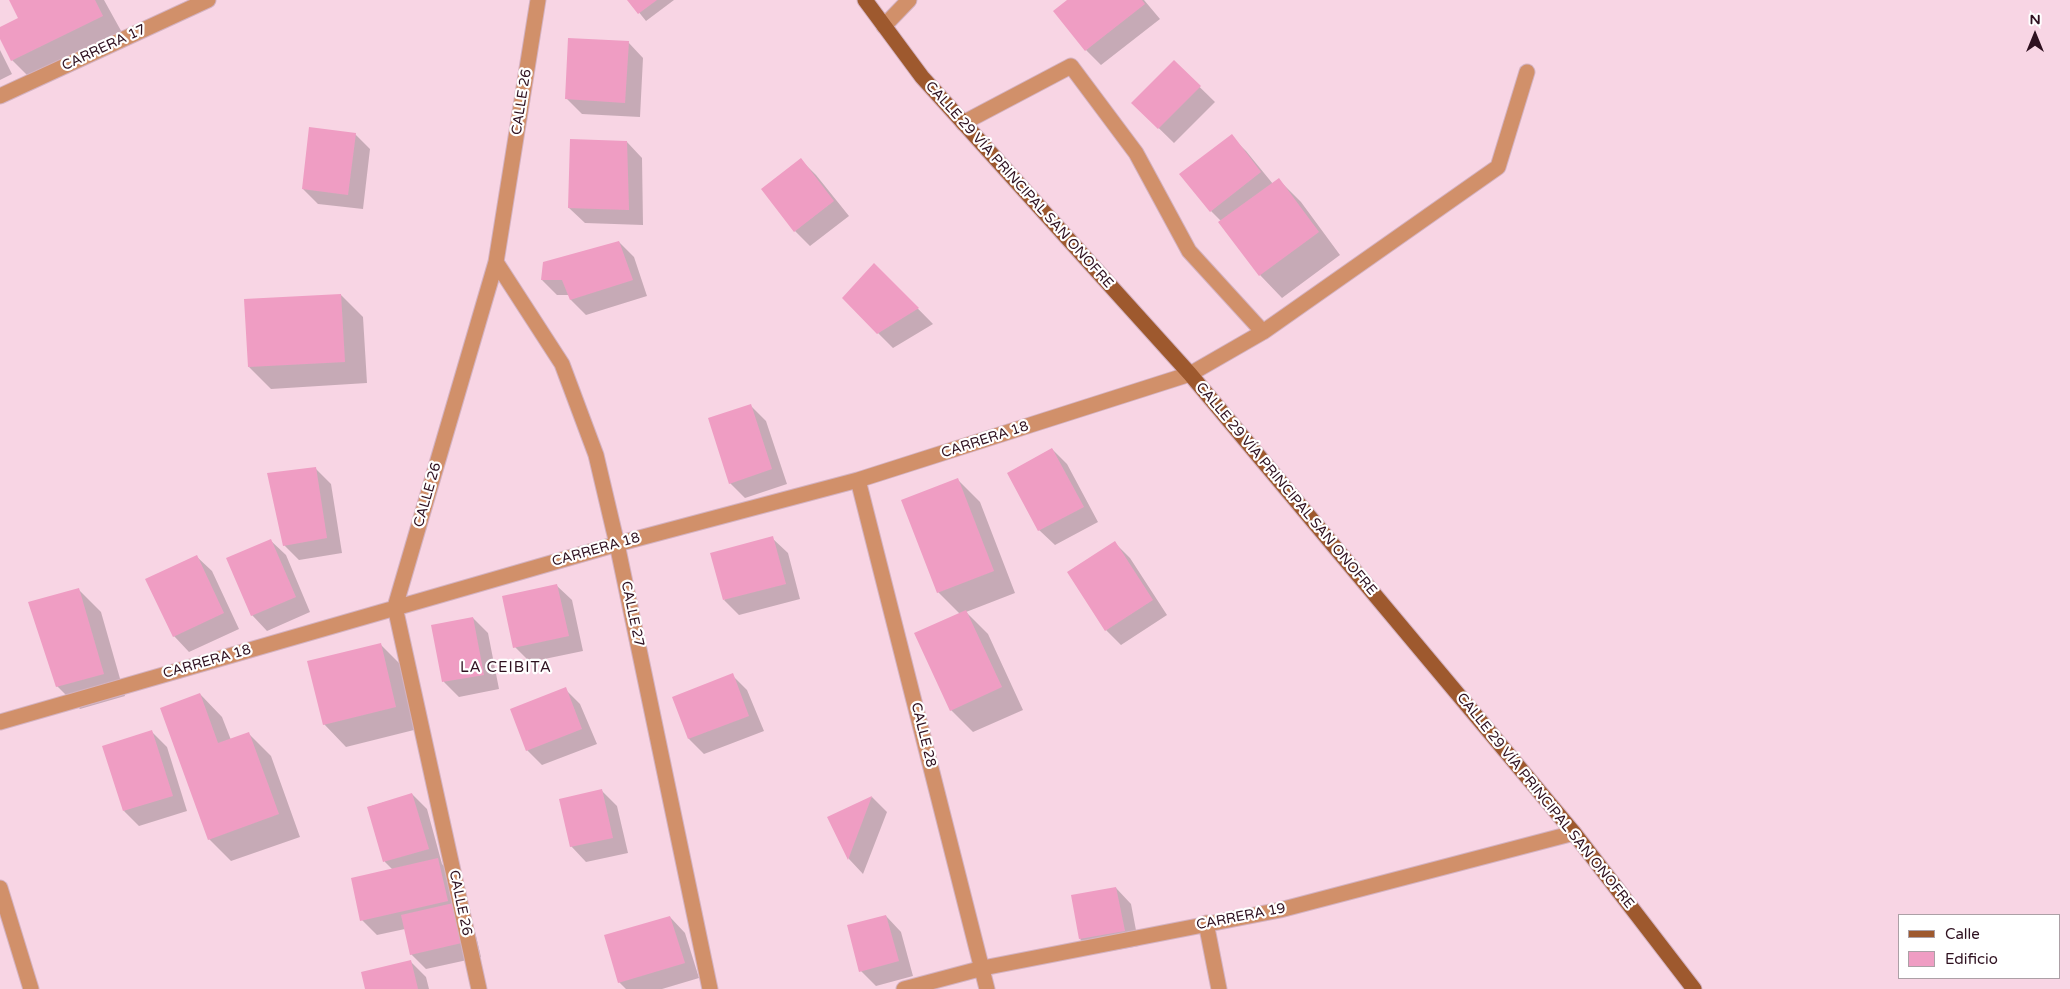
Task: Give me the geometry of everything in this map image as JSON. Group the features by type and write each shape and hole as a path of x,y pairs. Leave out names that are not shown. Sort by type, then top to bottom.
{"main road":[{"name":"CALLE 29 VÍA PRINCIPAL SAN ONOFRE","path":"865,0 922,77 1190,374 1574,833 1694,989"}],"street":[{"name":"CARRERA 17","path":"0,96 208,0"},
{"name":"CALLE 26","path":"479,989 395,607 496,262 538,0"},
{"path":"884,26 909,0"},
{"path":"963,123 1071,66 1136,153 1189,251 1263,332"},
{"name":"CARRERA 18","path":"0,722 617,544 858,480 1190,374 1263,332 1498,167 1527,72"},
{"name":"CALLE 27","path":"496,262 562,364 596,455 617,544 710,989"},
{"name":"CALLE 28","path":"858,480 987,989"},
{"name":"CARRERA 19","path":"904,989 983,968 1280,910 1574,833"},
{"path":"0,888 31,989"},
{"path":"1206,923 1219,989"}],"building":[{"path":"9,0 95,0 103,16 11,61 0,39 0,27 18,18"},
{"path":"627,0 657,0 638,14"},
{"path":"1067,0 1142,0 1145,4 1085,51 1053,11"},
{"path":"568,38 629,41 625,103 565,99"},
{"path":"1174,60 1201,86 1158,129 1131,103"},
{"path":"309,127 356,133 348,195 302,189"},
{"path":"1232,134 1261,172 1210,212 1179,174"},
{"path":"570,139 627,141 629,210 568,208"},
{"path":"801,158 834,201 794,232 761,189"},
{"path":"1279,178 1319,232 1259,276 1218,222"},
{"path":"619,241 633,280 570,300 562,280 541,280 543,262"},
{"path":"874,263 919,308 877,334 842,298"},
{"path":"341,294 345,362 248,367 244,299"},
{"path":"751,404 772,469 729,484 708,418"},
{"path":"1052,448 1084,507 1038,531 1007,473"},
{"path":"316,467 327,538 283,546 267,473"},
{"path":"958,478 994,571 937,593 901,500"},
{"path":"773,536 786,584 723,600 710,553"},
{"path":"271,539 296,597 251,616 226,558"},
{"path":"1115,541 1153,600 1105,631 1067,572"},
{"path":"197,555 224,613 173,637 145,579"},
{"path":"557,584 569,636 513,648 502,596"},
{"path":"79,588 104,674 56,687 28,602"},
{"path":"966,610 1002,687 950,711 914,633"},
{"path":"473,617 484,675 442,682 431,625"},
{"path":"381,643 396,707 323,725 307,661"},
{"path":"733,673 749,716 688,739 672,697"},
{"path":"566,687 582,729 526,751 510,709"},
{"path":"200,693 218,743 249,732 279,814 208,840 160,708"},
{"path":"152,730 173,796 123,811 102,746"},
{"path":"602,789 613,838 570,847 559,799"},
{"path":"412,793 429,849 383,862 367,807"},
{"path":"872,796 848,860 827,817"},
{"path":"438,858 448,901 360,921 351,878"},
{"path":"1116,887 1125,931 1079,939 1071,895"},
{"path":"458,902 466,942 410,955 401,915"},
{"path":"886,915 899,961 859,972 847,925"},
{"path":"670,916 685,963 618,983 604,935"},
{"path":"411,960 418,989 365,989 361,972"}],"district":[{"name":"LA CEIBITA","path":"506,668"}]}
